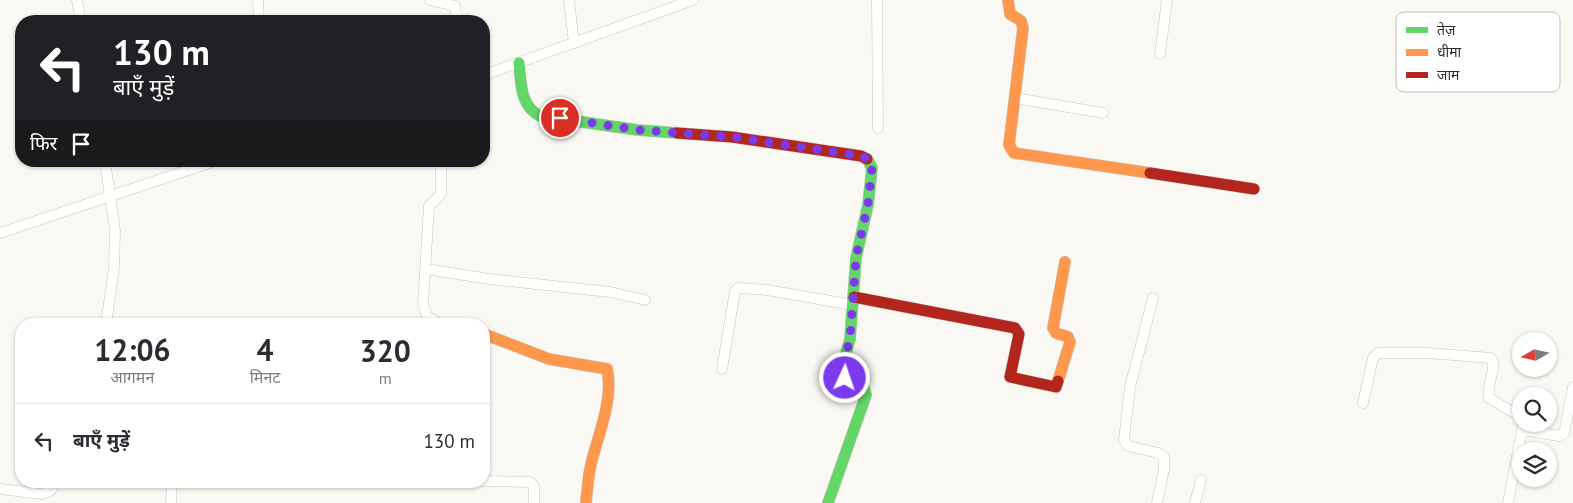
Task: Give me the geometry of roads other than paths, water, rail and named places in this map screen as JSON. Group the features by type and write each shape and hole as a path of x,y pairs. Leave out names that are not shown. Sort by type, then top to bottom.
{"street":[{"path":"77,0 79,15"},
{"path":"258,0 259,15"},
{"path":"430,0 455,6 456,15"},
{"path":"569,0 574,43"},
{"path":"490,73 574,43 667,5 693,0"},
{"path":"877,0 878,128"},
{"path":"1008,0 1010,14 1021,21 1023,28 1009,145 1014,152 1019,155 1254,189"},
{"path":"1160,54 1166,0"},
{"path":"519,63 525,104 532,113 540,116 638,130 732,137 861,156 870,160 872,168 868,204 856,258 850,339 842,374 845,378 864,388 866,394 828,503"},
{"path":"1015,98 1103,113"},
{"path":"106,167 115,230 114,268 107,318"},
{"path":"0,233 197,167"},
{"path":"430,318 425,312 424,293 428,206 441,194 441,167"},
{"path":"722,369 735,291 738,288 853,301 1015,328 1019,334 1010,377 1056,387 1070,342 1068,337 1056,333 1053,328 1065,262"},
{"path":"426,269 489,280 610,292 645,300"},
{"path":"1153,298 1130,387 1124,440 1128,446 1158,453 1164,458 1164,470 1157,503"},
{"path":"490,336 549,359 608,369 606,400 591,464 586,503"},
{"path":"1363,403 1373,358 1378,353 1428,352 1491,358 1494,363 1488,386 1488,398 1512,412"},
{"path":"1542,432 1558,436 1564,434 1573,387"},
{"path":"1508,503 1522,432"},
{"path":"1195,503 1201,480"},
{"path":"490,481 530,482 534,486 534,503"},
{"path":"0,489 42,494 52,488"},
{"path":"171,503 172,488"}]}
